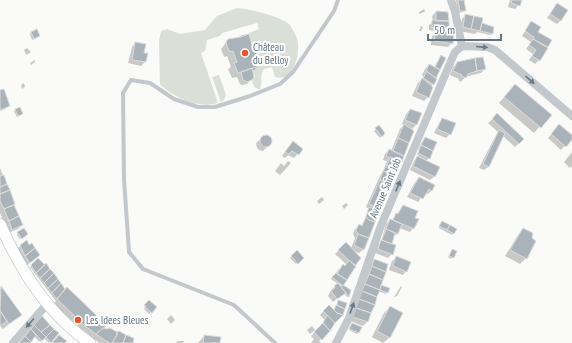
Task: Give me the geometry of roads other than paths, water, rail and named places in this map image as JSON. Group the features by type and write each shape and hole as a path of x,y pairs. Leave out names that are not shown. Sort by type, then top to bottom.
{"main road":[{"path":"1,232 32,282 48,303 65,322 90,343"}],"street":[{"path":"451,0 460,30 462,46 487,47 495,50 572,116"},
{"name":"Avenue Saint Job","path":"336,343 349,318 380,228 427,116 455,52 462,46"},
{"path":"13,343 48,303"}],"lane":[{"path":"275,343 234,305 143,269 128,252 124,180 123,93 131,80 150,83 174,98 198,107 215,107 250,96 280,84 293,72 334,11 338,0"}],"place":[{"name":"Château du Belloy","path":"245,53"},
{"name":"Les Idees Bleues","path":"78,320"}]}
